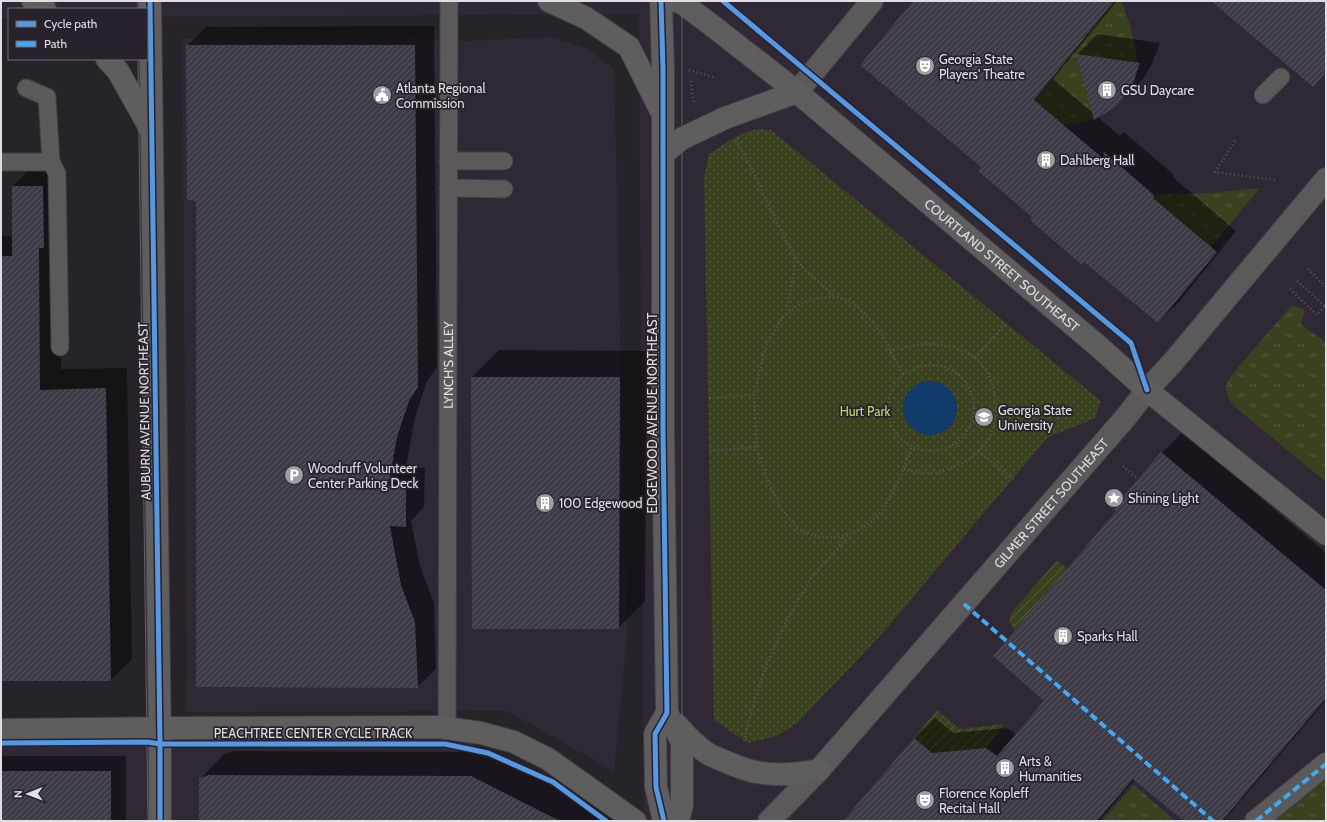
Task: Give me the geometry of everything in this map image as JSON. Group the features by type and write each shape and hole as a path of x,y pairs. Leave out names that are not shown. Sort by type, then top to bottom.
{"main road":[{"path":"33,1 44,8"},
{"name":"AUBURN AVENUE NORTHEAST","path":"150,1 160,821"},
{"path":"548,1 586,18 629,47 663,114"},
{"name":"EDGEWOOD AVENUE NORTHEAST","path":"662,1 663,431 667,713 682,742 682,806 678,821"},
{"name":"COURTLAND STREET SOUTHEAST","path":"675,1 682,3 797,92 1148,390 1326,534"},
{"path":"108,60 118,71 151,132"},
{"path":"663,154 681,140 725,118 797,92"},
{"path":"664,821 656,787 655,734 667,713 690,741 710,755 726,762 752,771 771,773 801,774 819,770"},
{"path":"1,730 159,728 447,728 481,733 514,742 548,759 635,821"}],"street":[{"path":"797,92 872,1"},
{"name":"GILMER STREET SOUTHEAST","path":"769,821 819,770 1126,417 1326,179"},
{"path":"1256,821 1326,764"}],"lane":[{"name":"LYNCH'S ALLEY","path":"447,728 449,1"},
{"path":"1263,95 1281,77"},
{"path":"26,88 48,97 52,162 57,173 60,347"},
{"path":"448,161 504,161"},
{"path":"1,162 52,162"},
{"path":"448,188 504,189"}],"path":[{"path":"694,107 689,69 716,78"},
{"path":"734,136 751,167 795,257 804,269 835,297"},
{"path":"1235,141 1215,172 1276,180"},
{"path":"786,315 795,257"},
{"path":"1308,269 1326,287"},
{"path":"1290,289 1317,315 1326,306 1297,281"},
{"path":"903,374 890,351 883,334 851,301 835,297 820,298 801,303 782,318 766,344 756,381 754,396 757,450 766,477 775,496 782,509 797,528 814,536 833,538 850,534 867,525 883,510 904,469 912,446"},
{"path":"975,358 1006,322"},
{"path":"890,351 914,345 942,345 955,348 973,356 988,373 994,389 997,407 993,428 986,443 970,459 952,468 932,473 904,469"},
{"path":"929,364 942,366 955,372 965,381 972,394 974,408 971,422 964,435 953,444 940,450 926,450 912,446 900,438 892,426 888,412 889,398 894,385 903,374 915,368 929,364"},
{"path":"710,398 754,396"},
{"path":"710,451 757,447"},
{"path":"978,451 1013,479"},
{"path":"1123,466 1138,479"},
{"path":"743,747 760,681 772,650 811,579 850,534"}],"shaded area":[{"name":"Georgia State University","path":"1,1 1326,1 1326,821 644,821 639,14 148,17 148,8 8,8 8,18 1,18"},
{"path":"553,37 587,49 614,69 627,635 614,771 507,711 186,712 187,671 182,39 415,38 464,41"},
{"path":"1,728 447,730 613,821 1,821"}],"green space":[{"path":"1114,1 1121,1 1127,16 1138,63 1094,119 1063,125 1029,107"},
{"name":"Hurt Park","path":"752,130 771,130 1101,401 1095,418 1047,438 881,635 797,723 777,736 748,743 714,720 704,177 709,154 739,135"},
{"path":"1260,188 1211,247 1153,198 1154,195 1211,193"},
{"path":"1292,305 1305,310 1301,325 1326,342 1326,482 1234,406 1228,397 1226,390 1227,382 1240,365"},
{"path":"1057,560 1067,569 1015,630 1009,622 1011,613"},
{"path":"937,710 960,729 1004,724 986,748 932,753 914,738"},
{"path":"1326,764 1326,821 1256,821"},
{"path":"1134,785 1175,821 1102,821"}],"water":[{"path":"925,381 935,381 945,385 953,393 957,403 957,413 953,423 945,431 935,435 925,435 915,431 907,423 903,413 903,403 907,393 915,385"}],"building":[{"name":"Dahlberg Hall","path":"913,1 1114,1 1034,100 1106,161 1103,151 1154,195 1153,198 1217,252 1158,323 1084,262 1082,265 1030,220 1032,217 978,171 981,167 860,65"},
{"path":"1211,1 1326,1 1326,72 1313,87"},
{"name":"Woodruff Volunteer Center Parking Deck","path":"186,45 415,45 418,387 409,401 397,437 388,486 406,486 406,527 390,526 401,585 415,622 418,688 196,687 196,201 187,200"},
{"name":"GSU Daycare","path":"1076,54 1140,63 1132,86 1122,100 1114,108 1094,120"},
{"path":"12,186 43,186 44,248 39,248 40,390 106,388 111,681 1,681 1,256 12,256"},
{"name":"100 Edgewood","path":"471,377 620,377 619,629 472,629"},
{"name":"Sparks Hall","path":"1161,452 1326,590 1326,698 1222,821 1184,821 1133,779 1097,821 843,821 914,738 932,753 986,748 997,756 1044,701 993,656 1116,511 1113,509"},
{"path":"1,771 111,771 111,821 1,821"},
{"path":"209,775 471,776 560,821 199,821 199,778"}],"tram line":[{"path":"138,1 138,8"},
{"path":"682,1 682,731 684,821"},
{"path":"138,60 148,821"}],"marked path":[{"path":"964,604 1213,821"},
{"path":"1256,821 1326,764"}],"cycle path":[{"path":"150,1 160,821"},
{"path":"661,1 663,69 663,431 667,713 655,734 656,787 664,821"},
{"path":"723,1 1131,343 1147,390"},
{"name":"PEACHTREE CENTER CYCLE TRACK","path":"1,743 147,742 160,744 445,744 488,753 553,782 606,821"}],"place":[{"name":"Georgia State Players' Theatre","path":"925,66"},
{"name":"GSU Daycare","path":"1107,90"},
{"name":"Atlanta Regional Commission","path":"382,95"},
{"name":"Dahlberg Hall","path":"1046,160"},
{"name":"Georgia State University","path":"984,417"},
{"name":"Woodruff Volunteer Center Parking Deck","path":"294,475"},
{"name":"Shining Light","path":"1114,498"},
{"name":"100 Edgewood","path":"545,503"},
{"name":"Sparks Hall","path":"1063,636"},
{"name":"Arts & Humanities","path":"1005,768"},
{"name":"Florence Kopleff Recital Hall","path":"925,800"}]}
